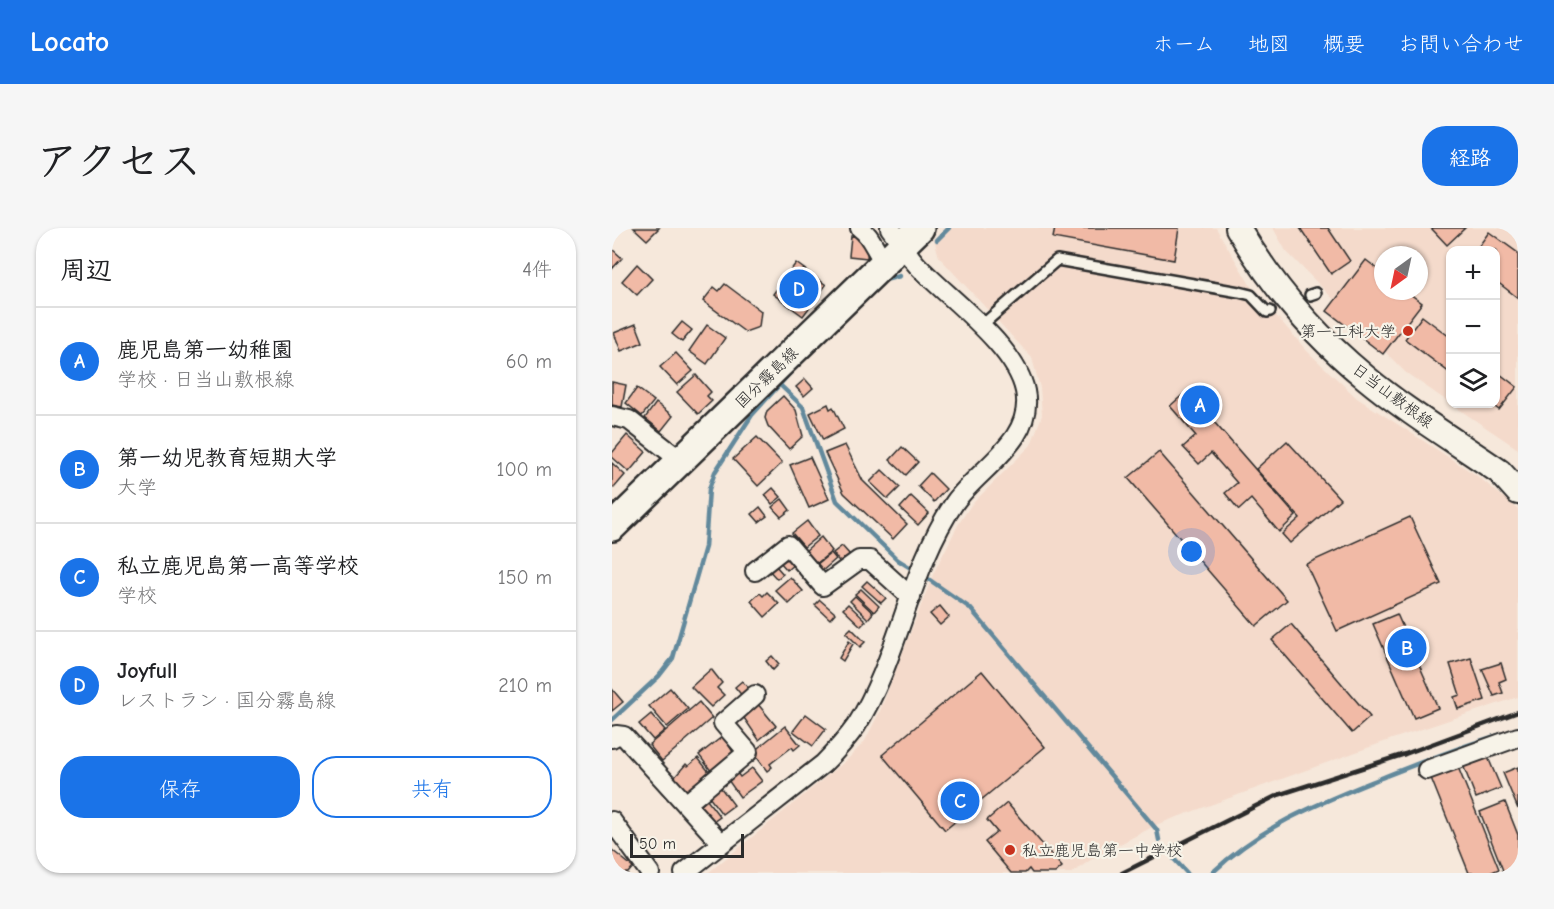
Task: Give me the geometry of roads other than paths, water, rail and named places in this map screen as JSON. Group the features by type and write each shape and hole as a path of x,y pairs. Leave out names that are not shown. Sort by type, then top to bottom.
{"main road":[{"name":"日当山敷根線","path":"1238,228 1263,271 1311,327 1365,378 1500,472 1518,492"},
{"name":"国分霧島線","path":"612,527 899,241"}],"street":[{"path":"684,873 823,764 842,744 856,725 873,692 924,563 956,502 1000,456 1023,424 1026,410 1025,391 1018,372 981,326 917,264 899,241 874,251 867,232 860,228"},
{"path":"612,416 629,420 680,460"},
{"path":"755,571 788,545 823,586 859,560 870,560 913,590"},
{"path":"686,804 748,752 723,723 755,695"},
{"path":"612,738 616,735 624,735 722,843"},
{"path":"1427,770 1518,737"},
{"path":"612,820 650,873"}],"lane":[{"path":"981,326 1057,260 1239,292 1251,295 1267,312 1270,310"}],"waterway":[{"path":"937,240 949,228"},
{"path":"885,280 900,276"},
{"path":"612,720 659,676 673,658 705,547 709,489 715,472 752,415 791,372"},
{"path":"779,384 803,407 837,501 898,560 914,570"},
{"path":"924,576 970,608 1157,830 1159,840"},
{"path":"1212,873 1273,827 1316,805 1429,759 1502,734"},
{"path":"1174,859 1187,873"}],"railway":[{"path":"1122,873 1278,795 1405,754 1518,712"}],"place":[{"name":"Joyfull","path":"799,289"},
{"name":"第一工科大学","path":"1408,331"},
{"name":"鹿児島第一幼稚園","path":"1200,405"},
{"name":"第一幼児教育短期大学","path":"1407,648"},
{"name":"私立鹿児島第一高等学校","path":"960,801"},
{"name":"私立鹿児島第一中学校","path":"1010,850"}]}
